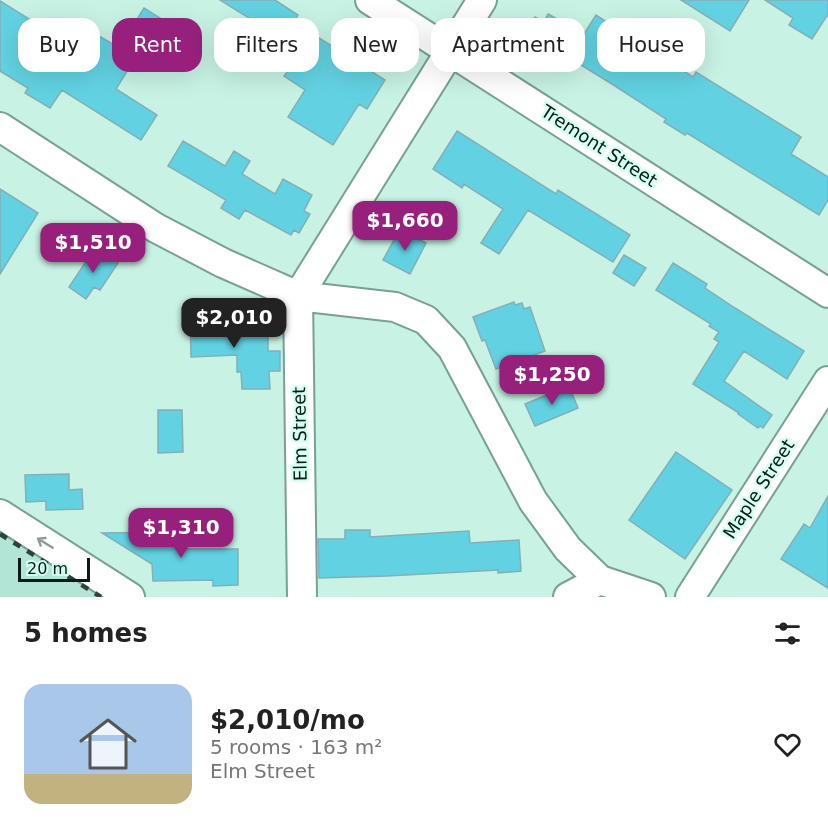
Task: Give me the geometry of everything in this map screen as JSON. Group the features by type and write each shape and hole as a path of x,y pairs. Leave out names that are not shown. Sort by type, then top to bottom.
{"street":[{"name":"Tremont Street","path":"370,0 431,40"},
{"path":"471,18 482,0"},
{"path":"298,296 438,72"},
{"name":"Tremont Street","path":"481,72 828,293"},
{"path":"0,127 156,228 223,263 298,296 395,307 426,320 452,348 533,501 568,549 600,580 651,597"},
{"name":"Elm Street","path":"298,296 302,597"},
{"name":"Maple Street","path":"690,597 828,381"},
{"path":"0,514 130,597"},
{"path":"568,597 600,580"}],"shaded area":[{"path":"0,523 119,597 0,597"}],"building":[{"path":"220,0 275,0 298,15 296,18 249,18"},
{"path":"681,0 749,0 730,31"},
{"path":"765,0 828,0 828,14 812,39 789,25 793,18"},
{"path":"0,1 28,18 18,18 18,72 100,72 100,36 112,44 112,72 127,72 116,89 157,115 141,140 62,90 50,108 25,93 28,88 0,71"},
{"path":"144,8 160,18 138,18"},
{"path":"596,15 601,18 597,18 597,72 685,72 693,77 696,72 801,137 791,154 828,177 828,200 819,215 687,133 685,135 664,122 666,119 585,67 585,32"},
{"path":"319,38 331,46 331,72 372,72 385,80 367,109 359,104 333,145 288,117 305,90 284,76 287,72 319,72"},
{"path":"457,131 556,194 558,190 630,235 613,262 528,210 499,254 481,243 503,209 464,184 462,188 433,169"},
{"path":"183,141 225,166 234,151 250,161 242,174 275,194 283,179 312,195 304,211 310,214 299,233 294,230 291,235 245,210 239,219 221,208 226,200 168,166"},
{"path":"0,189 38,213 0,274"},
{"path":"400,229 426,243 410,274 383,260"},
{"path":"95,248 118,263 100,290 94,287 86,299 69,287"},
{"path":"624,255 646,268 634,286 613,273"},
{"path":"673,263 707,284 705,288 804,351 787,379 744,351 724,381 772,415 763,428 760,426 758,428 693,384 719,342 714,339 719,332 709,326 711,324 656,290"},
{"path":"514,302 515,305 522,303 524,309 530,307 545,351 496,369 473,317"},
{"path":"190,309 216,309 216,322 220,321 220,336 268,334 268,351 280,351 280,371 269,371 270,389 242,389 241,372 237,372 237,355 191,357"},
{"path":"569,386 578,408 535,426 525,404"},
{"path":"158,410 182,410 183,452 158,453"},
{"path":"676,452 732,490 685,559 629,520"},
{"path":"69,474 69,490 82,489 83,509 46,510 46,501 26,502 25,475"},
{"path":"828,496 828,588 781,559 804,524 810,528"},
{"path":"345,530 370,530 370,537 469,531 470,543 519,540 521,571 319,578 318,539 345,539"},
{"path":"175,532 178,549 238,549 238,585 213,586 213,580 153,581 152,564 102,533"}],"railway":[{"path":"0,534 101,597"}]}
